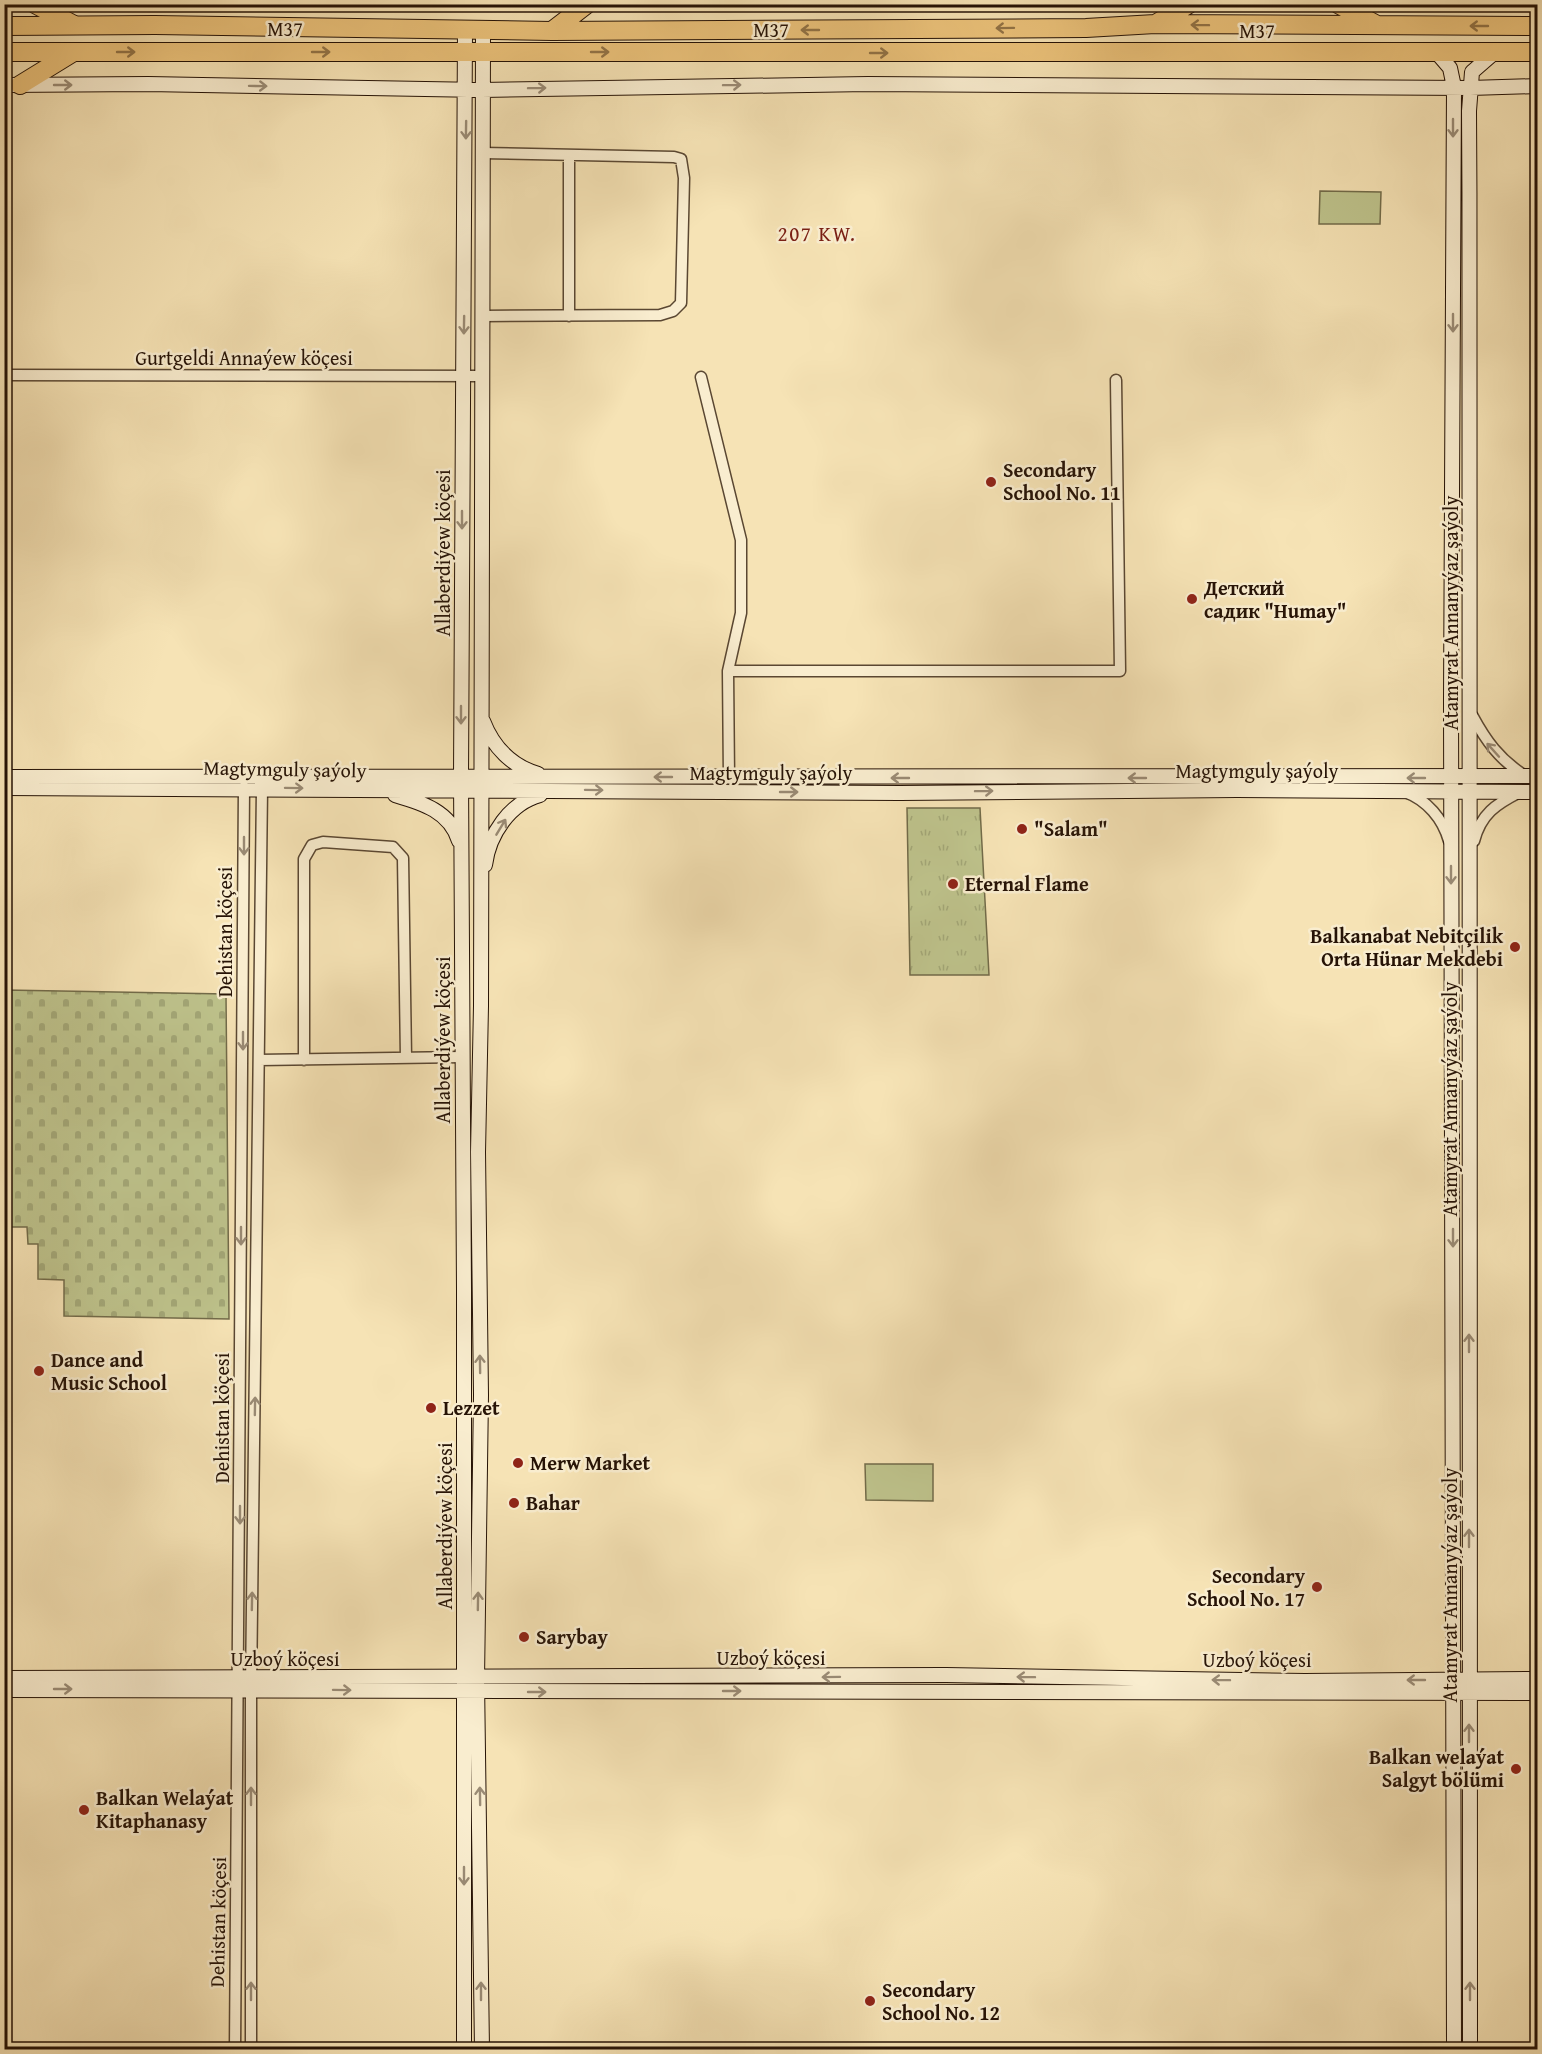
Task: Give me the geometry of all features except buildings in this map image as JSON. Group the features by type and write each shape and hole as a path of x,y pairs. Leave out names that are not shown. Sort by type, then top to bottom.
{"highway":[{"path":"35,4 76,26"},
{"path":"552,31 587,4"},
{"path":"1155,24 1189,4"},
{"path":"1338,4 1378,26"},
{"name":"M37","path":"4,26 552,31 1038,28 1155,24 1538,26"},
{"name":"M37","path":"4,52 1438,54 1538,52"},
{"path":"12,85 74,52"}],"street":[{"name":"Allaberdiýew köçesi","path":"474,30 473,52 466,89 461,849 471,1685 482,2049"},
{"name":"Allaberdiýew köçesi","path":"464,2049 471,1685 481,1395 478,1152 483,376 482,90 473,52"},
{"name":"Atamyrat Annanyýaz şaýoly","path":"1470,2049 1472,715 1470,88 1472,72 1496,52"},
{"name":"Atamyrat Annanyýaz şaýoly","path":"1438,54 1450,68 1454,87 1452,785 1454,2049"},
{"path":"12,85 482,90 867,84 1470,88 1538,86"},
{"path":"482,153 674,157 681,159 684,178 681,303 673,311 660,315 483,316"},
{"path":"569,154 569,316"},
{"name":"Gurtgeldi Annaýew köçesi","path":"4,375 483,376"},
{"path":"701,377 741,540 741,613 728,670 729,778"},
{"path":"728,670 1120,671 1116,380"},
{"path":"480,714 488,733 506,757 532,773 546,777"},
{"path":"1472,715 1486,742 1499,757 1531,776"},
{"name":"Magtymguly şaýoly","path":"4,788 244,787 366,790 461,784 480,776 1452,785 1471,792 1538,792"},
{"name":"Magtymguly şaýoly","path":"4,777 461,784 480,792 562,789 876,793 1237,789 1402,791 1452,785 1472,777 1531,776"},
{"name":"Dehistan köçesi","path":"244,787 245,1684 251,2049"},
{"name":"Dehistan köçesi","path":"235,2049 259,1060 262,788"},
{"path":"481,903 486,859 496,832 511,810 523,800 562,789"},
{"path":"366,790 385,792 432,807 454,827 461,849"},
{"path":"1402,791 1415,796 1429,806 1446,832 1452,849"},
{"path":"1471,853 1478,825 1487,813 1500,802 1521,792"},
{"path":"304,1060 304,859 312,845 323,842 393,847 403,858 406,1058"},
{"path":"259,1060 462,1057"},
{"name":"Uzboý köçesi","path":"4,1678 245,1684 471,1685 946,1676 1282,1680 1453,1687 1538,1679"},
{"name":"Uzboý köçesi","path":"4,1689 245,1684"},
{"name":"Uzboý köçesi","path":"1470,1686 1538,1693"}],"green space":[{"path":"1320,191 1381,192 1380,224 1319,224"},
{"path":"907,808 980,808 989,975 910,975"},
{"path":"5,990 226,994 229,1319 64,1316 64,1280 38,1279 38,1244 28,1244 27,1227 5,1227"},
{"path":"865,1464 933,1464 933,1501 866,1500"}],"place":[{"name":"Secondary School No. 11","path":"991,482"},
{"name":"Детский садик \"Humay\"","path":"1192,599"},
{"name":"\"Salam\"","path":"1022,829"},
{"name":"Eternal Flame","path":"953,884"},
{"name":"Balkanabat Nebitçilik Orta Hünar Mekdebi","path":"1515,947"},
{"name":"Dance and Music School","path":"39,1371"},
{"name":"Lezzet","path":"431,1408"},
{"name":"Merw Market","path":"518,1463"},
{"name":"Bahar","path":"514,1503"},
{"name":"Secondary School No. 17","path":"1317,1587"},
{"name":"Sarybay","path":"524,1637"},
{"name":"Balkan welaýat Salgyt bölümi","path":"1516,1769"},
{"name":"Balkan Welaýat Kitaphanasy","path":"84,1810"},
{"name":"Secondary School No. 12","path":"870,2001"}],"district":[{"name":"207 KW.","path":"817,234"}]}
